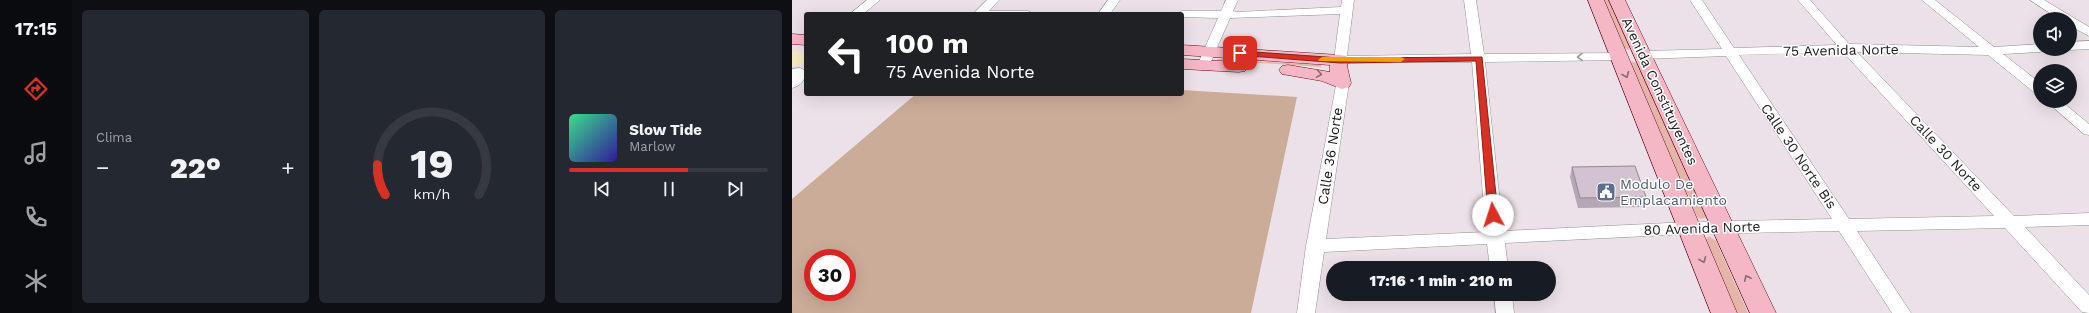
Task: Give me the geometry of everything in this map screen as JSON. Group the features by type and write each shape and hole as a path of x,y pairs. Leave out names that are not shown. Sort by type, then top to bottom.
{"main road":[{"name":"Avenida Constituyentes","path":"1596,0 1724,313"},
{"name":"Avenida Constituyentes","path":"1617,0 1764,313"},
{"path":"792,27 804,28"},
{"path":"792,39 804,40"},
{"path":"1184,51 1206,58 1326,76 1342,83"},
{"path":"1184,64 1206,58 1340,60"},
{"name":"Calle 36 Norte","path":"1340,60 1338,66 1342,83"}],"street":[{"path":"859,12 874,0"},
{"path":"981,12 993,0"},
{"path":"1105,12 1114,0"},
{"path":"1206,58 1232,0"},
{"path":"1470,0 1479,59 1494,236 1498,261"},
{"name":"Calle 30 Norte Bis","path":"1696,0 1902,313"},
{"name":"Calle 30 Norte","path":"1804,0 1846,48 2089,306"},
{"path":"1928,0 2033,84"},
{"path":"2036,0 2056,12"},
{"path":"1184,14 1226,15 1347,5"},
{"name":"Calle 36 Norte","path":"1340,60 1347,5"},
{"path":"2077,25 2089,32"},
{"path":"2077,46 2089,45"},
{"name":"75 Avenida Norte","path":"1643,55 1846,48 1993,51 2033,48"},
{"path":"1340,60 1619,56"},
{"path":"792,73 800,72 798,80 792,84"},
{"name":"Calle 36 Norte","path":"1306,313 1342,83"},
{"path":"2061,108 2089,131"},
{"name":"80 Avenida Norte","path":"1316,246 1494,236 1689,228 2011,222 2089,219"},
{"path":"1504,301 1505,313"}],"shaded area":[{"path":"1603,0 1611,0 1631,47 1628,50 1623,47"},
{"path":"792,51 804,52 804,62 800,65 792,66"},
{"path":"1216,60 1321,65 1321,67"},
{"path":"1632,61 1638,64 1707,217 1701,219 1697,217 1630,65"},
{"path":"1184,90 1297,97 1251,313 792,313 792,199 914,96 1184,96"},
{"path":"1709,236 1716,241 1748,313 1736,313 1705,240"}],"building":[{"name":"Modulo De Emplacamiento","path":"1635,166 1646,197 1580,198 1572,167"}],"slow traffic":[{"path":"1322,60 1401,59"}],"place":[{"name":"Modulo De Emplacamiento","path":"1606,192"}],"route":[{"path":"1240,53 1329,60 1479,59 1493,215"}]}
